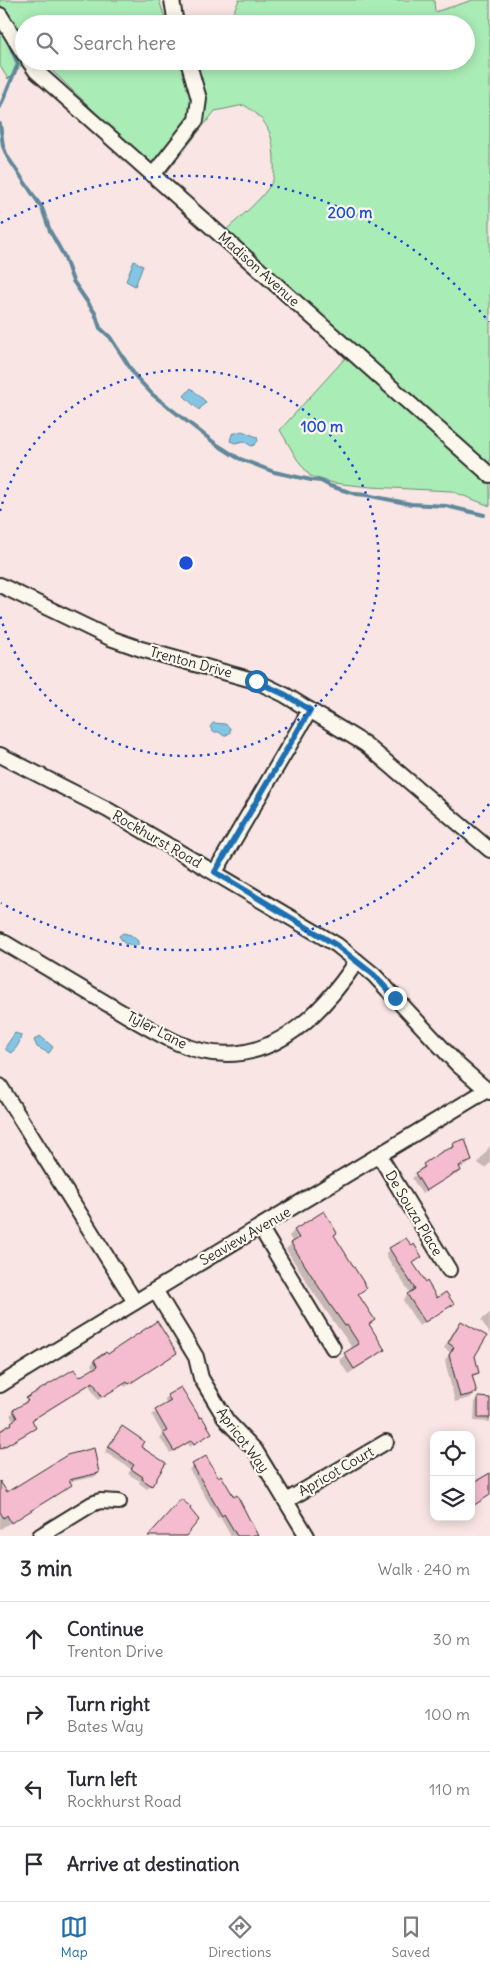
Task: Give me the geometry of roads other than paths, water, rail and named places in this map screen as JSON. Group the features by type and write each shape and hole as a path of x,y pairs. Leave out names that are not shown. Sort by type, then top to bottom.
{"street":[{"path":"172,0 174,15"},
{"path":"0,16 15,40"},
{"name":"Madison Avenue","path":"35,70 490,475"},
{"path":"153,175 196,120 199,99 191,70"},
{"name":"Trenton Drive","path":"0,585 110,638 141,649 256,681 286,695 366,744 490,850"},
{"path":"215,872 310,710"},
{"name":"Rockhurst Road","path":"0,755 108,810 336,945 374,975 458,1065 489,1091"},
{"name":"Tyler Lane","path":"0,940 131,1018 178,1043 199,1050 221,1053 244,1052 266,1046 289,1036 324,1004 357,961"},
{"path":"0,1086 135,1302"},
{"name":"Seaview Avenue","path":"0,1385 206,1257 489,1091"},
{"name":"De Souza Place","path":"379,1155 449,1270"},
{"path":"260,1227 333,1348"},
{"name":"Apricot Way","path":"155,1290 196,1356 201,1378 227,1421 255,1450 307,1536"},
{"name":"Apricot Court","path":"286,1501 386,1442"},
{"path":"40,1536 92,1504 100,1501 118,1502"}],"water":[{"path":"134,261 143,266 135,286 126,281"},
{"path":"191,388 206,402 199,410 184,396"},
{"path":"242,431 257,437 258,441 251,446 244,441 235,443 230,441 232,434"},
{"path":"213,723 225,724 230,728 230,733 224,736 219,732 213,732 210,727"},
{"path":"123,933 131,935 138,941 138,945 133,947 124,943 119,936"},
{"path":"15,1033 21,1035 21,1038 11,1053 6,1050 6,1046"},
{"path":"40,1036 53,1047 49,1053 37,1047 34,1040"}],"waterway":[{"path":"8,41 15,57"},
{"path":"0,107 15,70"},
{"path":"0,124 3,146 7,156 42,208 50,231 64,256 73,281 95,313 100,328 110,337 136,377 153,395 216,444 238,458 274,472 321,481 330,486 356,494 411,504 446,506 484,515"}]}
